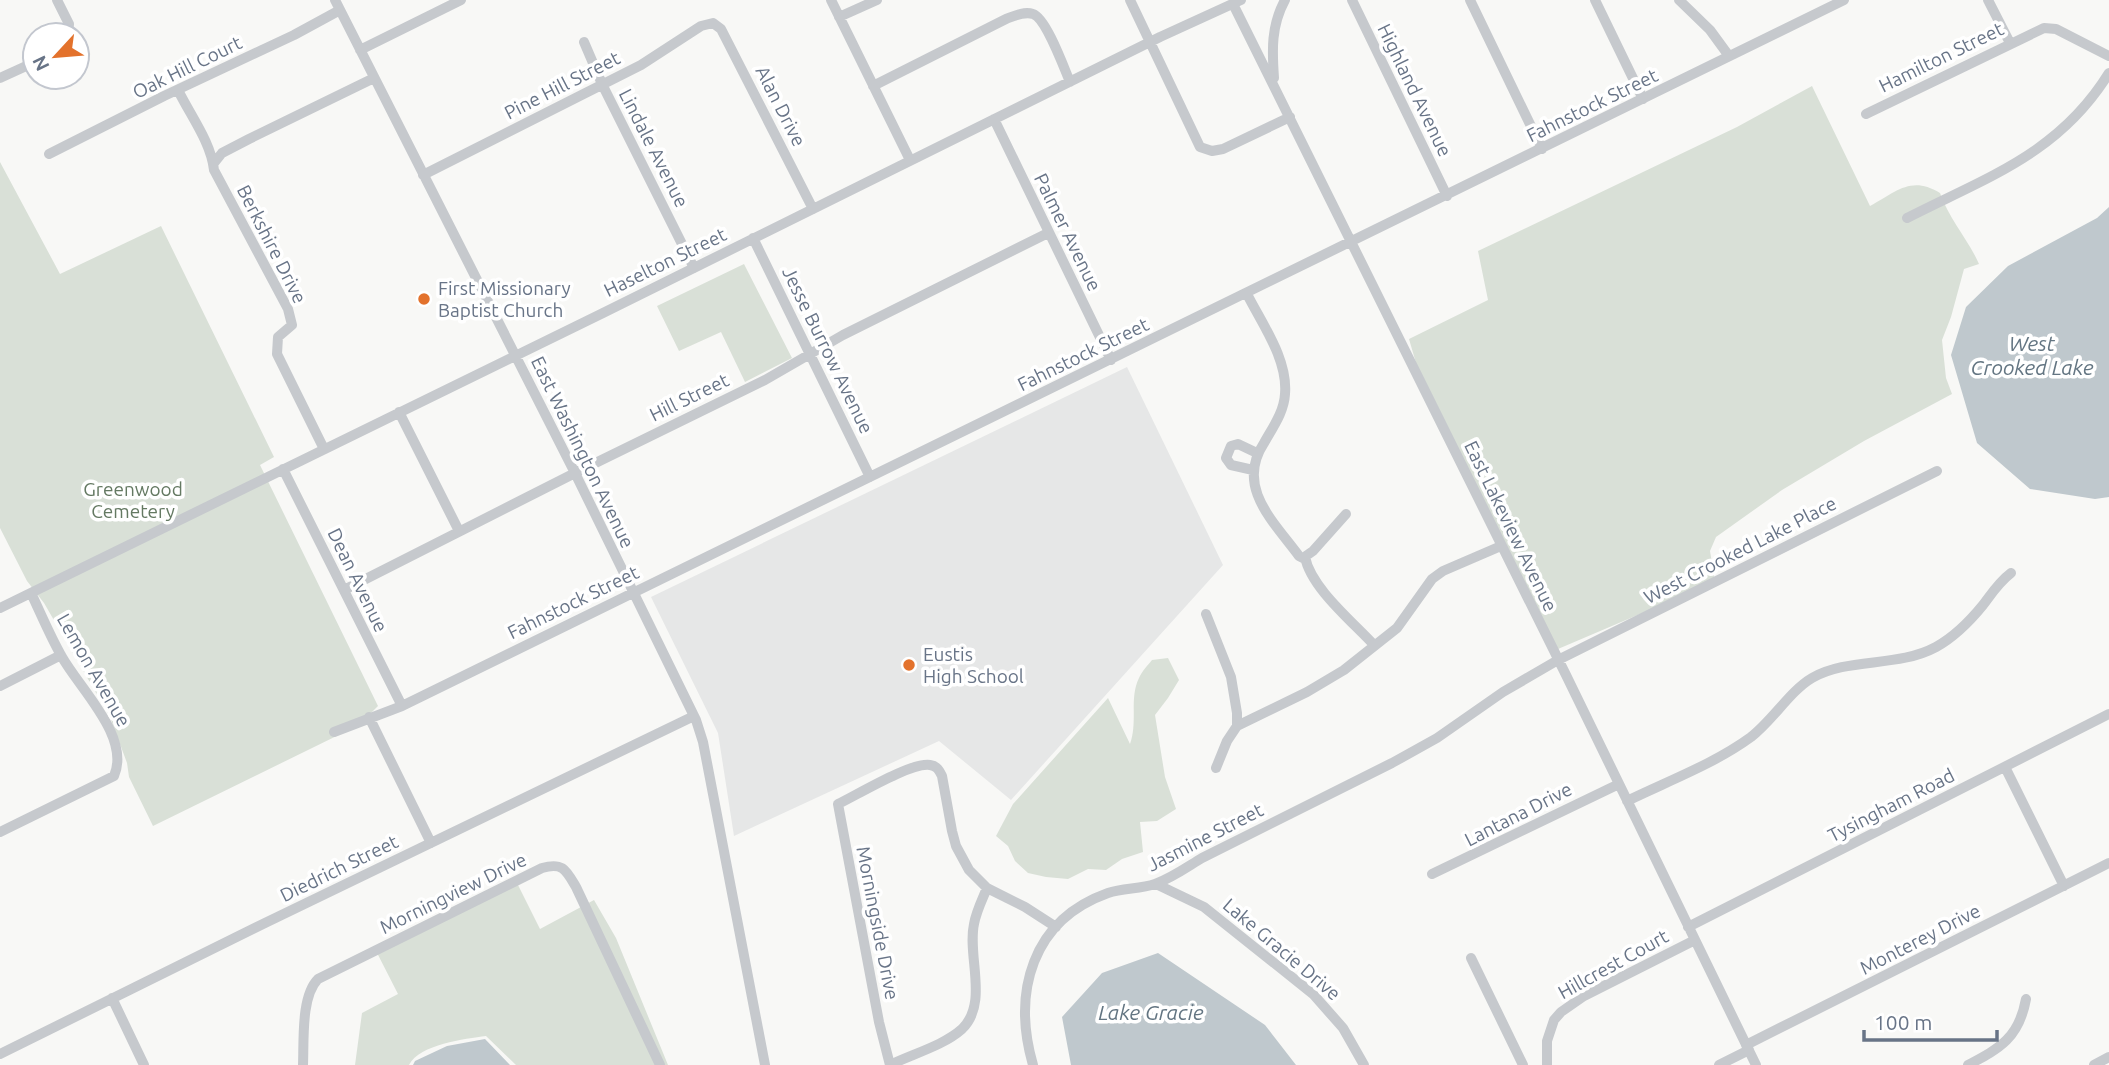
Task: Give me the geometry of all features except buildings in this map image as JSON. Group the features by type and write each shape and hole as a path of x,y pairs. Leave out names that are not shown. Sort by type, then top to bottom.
{"street":[{"path":"57,0 68,21"},
{"path":"360,50 461,0"},
{"path":"831,0 910,160"},
{"path":"839,17 877,0"},
{"path":"1130,0 1197,142 1206,150 1223,149 1239,143 1290,117"},
{"path":"1275,85 1272,38 1275,22 1285,0"},
{"name":"Highland Avenue","path":"1352,0 1447,196"},
{"path":"1470,0 1542,149"},
{"path":"1595,0 1643,99"},
{"path":"1679,0 1710,30 1729,56"},
{"name":"Fahnstock Street","path":"334,732 402,706 1844,0"},
{"path":"1989,0 2010,43"},
{"name":"Haselton Street","path":"0,608 1232,3"},
{"name":"East Lakeview Avenue","path":"1232,3 1275,85 1756,1065"},
{"name":"East Washington Avenue","path":"337,5 575,473 694,716 703,742 765,1065"},
{"name":"Oak Hill Court","path":"49,155 294,34 337,5"},
{"path":"873,86 1006,19 1025,13 1038,16 1042,21 1070,82"},
{"name":"Pine Hill Street","path":"424,175 670,48 701,26 713,23"},
{"name":"Alan Drive","path":"713,23 721,29 734,53 813,209"},
{"name":"Hamilton Street","path":"1866,114 2035,30 2049,28 2109,57"},
{"name":"Lindale Avenue","path":"584,42 694,268"},
{"path":"0,78 21,68"},
{"path":"1906,218 2000,173 2039,149 2068,124 2109,73"},
{"path":"214,163 222,153 374,78"},
{"name":"Berkshire Drive","path":"178,90 215,170 288,309 292,325 278,337 277,354 324,449"},
{"name":"Palmer Avenue","path":"994,119 1111,360"},
{"name":"Hill Street","path":"344,590 765,380 809,354 1048,233"},
{"name":"Jesse Burrow Avenue","path":"753,238 870,477"},
{"path":"1247,294 1278,356 1286,394 1281,413 1257,453 1253,470 1256,493 1262,506 1299,556 1305,557"},
{"path":"399,412 459,531"},
{"path":"1253,470 1231,465 1226,458 1227,452 1231,446 1238,444 1257,453"},
{"name":"Dean Avenue","path":"284,469 402,706"},
{"name":"West Crooked Lake Place","path":"1558,660 1937,471"},
{"path":"1305,557 1346,514"},
{"path":"1216,768 1227,741 1237,726 1307,692 1344,670 1397,628 1432,579 1443,571 1501,546"},
{"path":"1305,557 1309,573 1374,645"},
{"path":"1627,801 1749,739 1776,715 1798,689 1816,676 1847,667 1905,658 1936,647 1968,622 1997,585 2011,573"},
{"name":"Lemon Avenue","path":"0,832 114,776 118,767 118,750 106,723 61,655 30,593"},
{"path":"1206,614 1231,677 1236,698 1237,726"},
{"path":"0,686 61,655"},
{"name":"Jasmine Street","path":"1056,927 1076,909 1091,901 1122,889 1156,884 1202,858 1392,763 1437,738 1503,692 1558,660"},
{"name":"Tysingham Road","path":"1688,927 2109,714"},
{"name":"Diedrich Street","path":"0,1055 694,716"},
{"path":"369,717 431,843"},
{"name":"Morningside Drive","path":"890,1065 879,1022 838,804 909,769 929,765 935,767 939,770 944,784 956,846 969,870 987,888"},
{"path":"2005,767 2064,886"},
{"name":"Lantana Drive","path":"1432,874 1619,783"},
{"name":"Monterey Drive","path":"1748,1048 2109,863"},
{"name":"Morningview Drive","path":"303,1065 309,990 318,979 553,865 567,872 576,887 660,1065"},
{"name":"Lake Gracie Drive","path":"1156,884 1203,907 1313,994 1343,1028 1364,1065"},
{"path":"890,1065 947,1039 971,1018 975,996 973,926 987,888 1025,907 1056,927 1035,957 1027,983 1024,1014 1033,1065"},
{"name":"Hillcrest Court","path":"1548,1065 1547,1041 1561,1012 1573,1002 1695,940"},
{"path":"1471,958 1523,1065"},
{"path":"112,998 144,1065"},
{"path":"1968,1065 2010,1039 2022,1016 2026,999"},
{"path":"1719,1065 1748,1048"},
{"path":"2094,1065 2109,1057"}],"shaded area":[{"name":"Eustis High School","path":"1127,367 1223,565 1011,800 939,741 734,836 718,733 651,597"}],"green space":[{"path":"1812,86 1870,206 1896,191 1912,186 1920,185 1940,193 1948,212 1979,264 1964,269 1942,340 1946,378 1952,394 1864,441 1782,490 1716,537 1710,551 1715,582 1558,649 1416,363 1409,339 1488,300 1478,251 1737,127"},
{"name":"Greenwood Cemetery","path":"0,162 60,274 161,226 274,457 260,465 378,706 359,725 153,826 129,777 127,763 110,717 44,603 27,581 0,528"},
{"path":"744,264 792,358 745,382 721,332 679,351 657,306"},
{"path":"1168,658 1179,680 1155,715 1165,777 1176,809 1157,821 1140,822 1143,852 1122,859 1106,870 1088,869 1068,879 1028,873 1015,861 1008,846 996,836 1013,804 1108,698 1130,744 1134,694 1139,678 1152,660"},
{"path":"515,879 540,929 594,900 616,938 668,1065 516,1065 486,1036 433,1047 409,1065 355,1065 362,1013 398,994 374,947"}],"water":[{"name":"West Crooked Lake","path":"2109,207 2109,497 2095,499 2030,489 1977,443 1951,355 1966,307 2008,266 2097,218"},
{"name":"Lake Gracie","path":"1158,953 1265,1025 1296,1065 1071,1065 1062,1017 1102,973"},
{"path":"485,1039 510,1065 413,1065 415,1061 447,1046"}],"place":[{"name":"First Missionary Baptist Church","path":"424,299"},
{"name":"Eustis High School","path":"909,665"}]}
